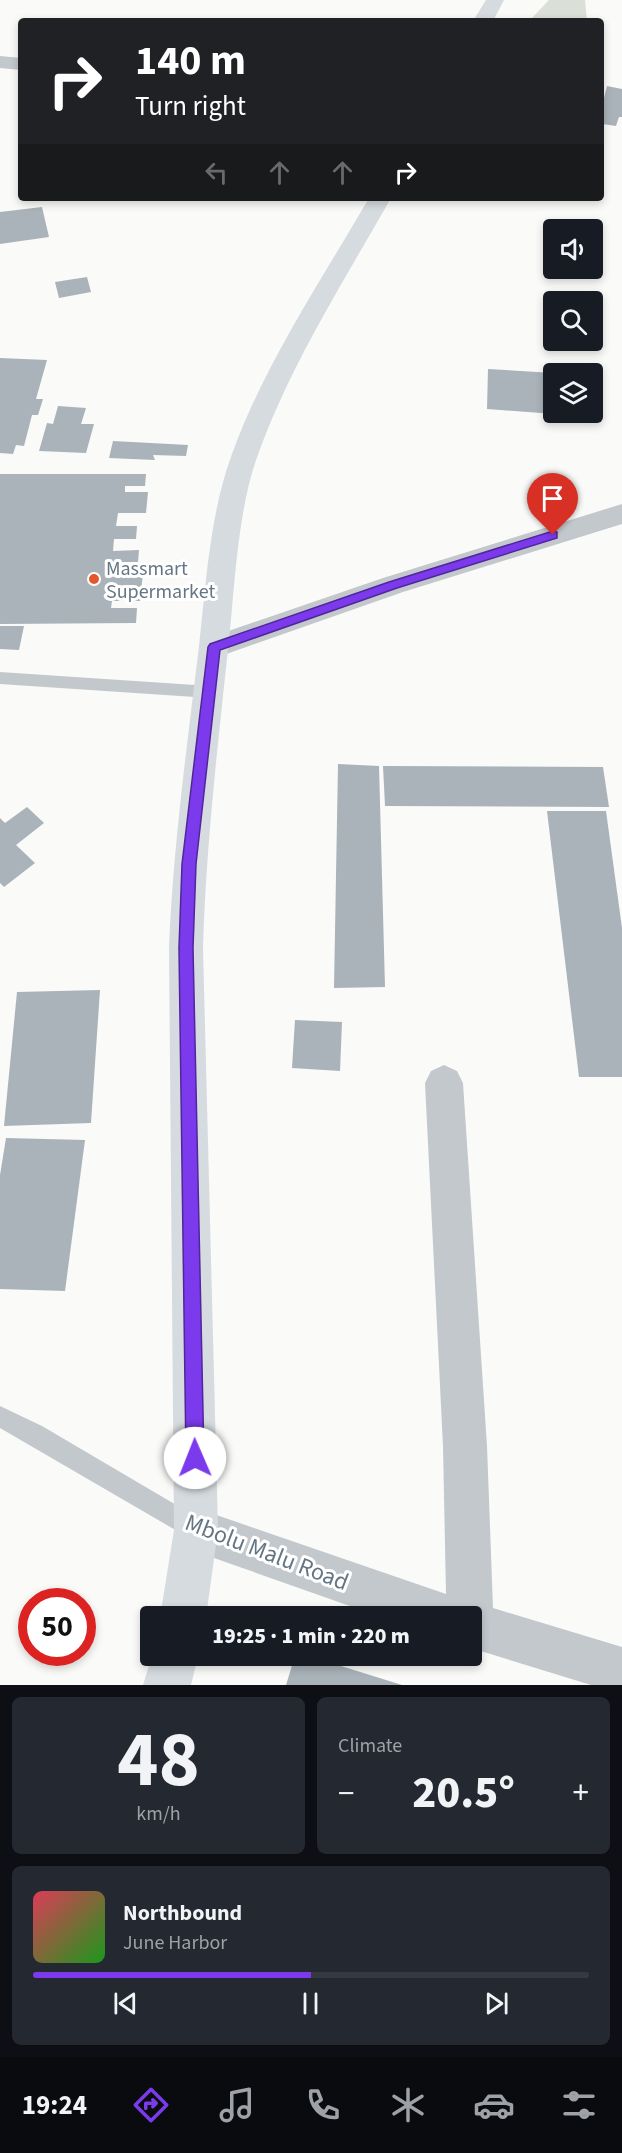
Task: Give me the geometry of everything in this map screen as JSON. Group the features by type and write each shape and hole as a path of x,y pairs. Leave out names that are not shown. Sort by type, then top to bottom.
{"main road":[{"path":"485,18 495,0"},
{"path":"185,1606 196,1530 186,948 189,864 230,519 245,453 280,372 378,201"},
{"path":"167,1685 172,1666"}],"street":[{"path":"0,62 18,64"},
{"path":"214,647 393,585 622,514"},
{"path":"444,1083 465,1446 470,1606"},
{"name":"Mbolu Malu Road","path":"196,1530 415,1606"},
{"path":"482,1628 622,1671"}],"lane":[{"path":"0,678 210,692"},
{"name":"Mbolu Malu Road","path":"0,1417 34,1434 196,1530"}],"shaded area":[{"path":"549,0 585,0 587,18 532,18"}],"building":[{"path":"607,86 622,89 622,117 619,117 616,126 604,124 604,98"},
{"path":"42,207 49,237 0,244 0,212"},
{"path":"87,277 91,292 59,298 55,282"},
{"path":"0,358 47,360 36,399 43,399 38,415 32,415 24,446 16,445 13,454 0,453"},
{"path":"488,369 543,372 543,413 487,409"},
{"path":"58,406 86,408 81,424 94,424 86,453 39,451 47,423 53,424"},
{"path":"113,441 188,445 186,456 153,455 155,460 109,458"},
{"path":"0,474 146,474 145,486 125,486 125,492 148,492 146,513 118,513 116,526 137,526 136,539 114,539 113,551 139,550 138,562 112,562 110,573 143,573 140,601 112,601 111,608 137,608 136,623 0,624"},
{"path":"0,626 24,626 19,650 0,649"},
{"path":"338,764 379,766 385,987 334,988"},
{"path":"383,766 603,767 609,807 385,806"},
{"path":"27,807 44,823 16,845 35,863 4,887 0,883 0,818 5,823"},
{"path":"547,811 606,811 622,928 622,1077 579,1077"},
{"path":"100,990 91,1123 4,1126 17,992"},
{"path":"295,1020 342,1022 340,1071 292,1068"},
{"path":"6,1138 85,1140 65,1291 0,1289 0,1175"},
{"path":"292,1666 341,1666 402,1685 286,1685"}],"place":[{"name":"Massmart Supermarket","path":"94,579"}],"route":[{"path":"195,1458 186,948 189,864 214,647 393,585 553,535"}]}
